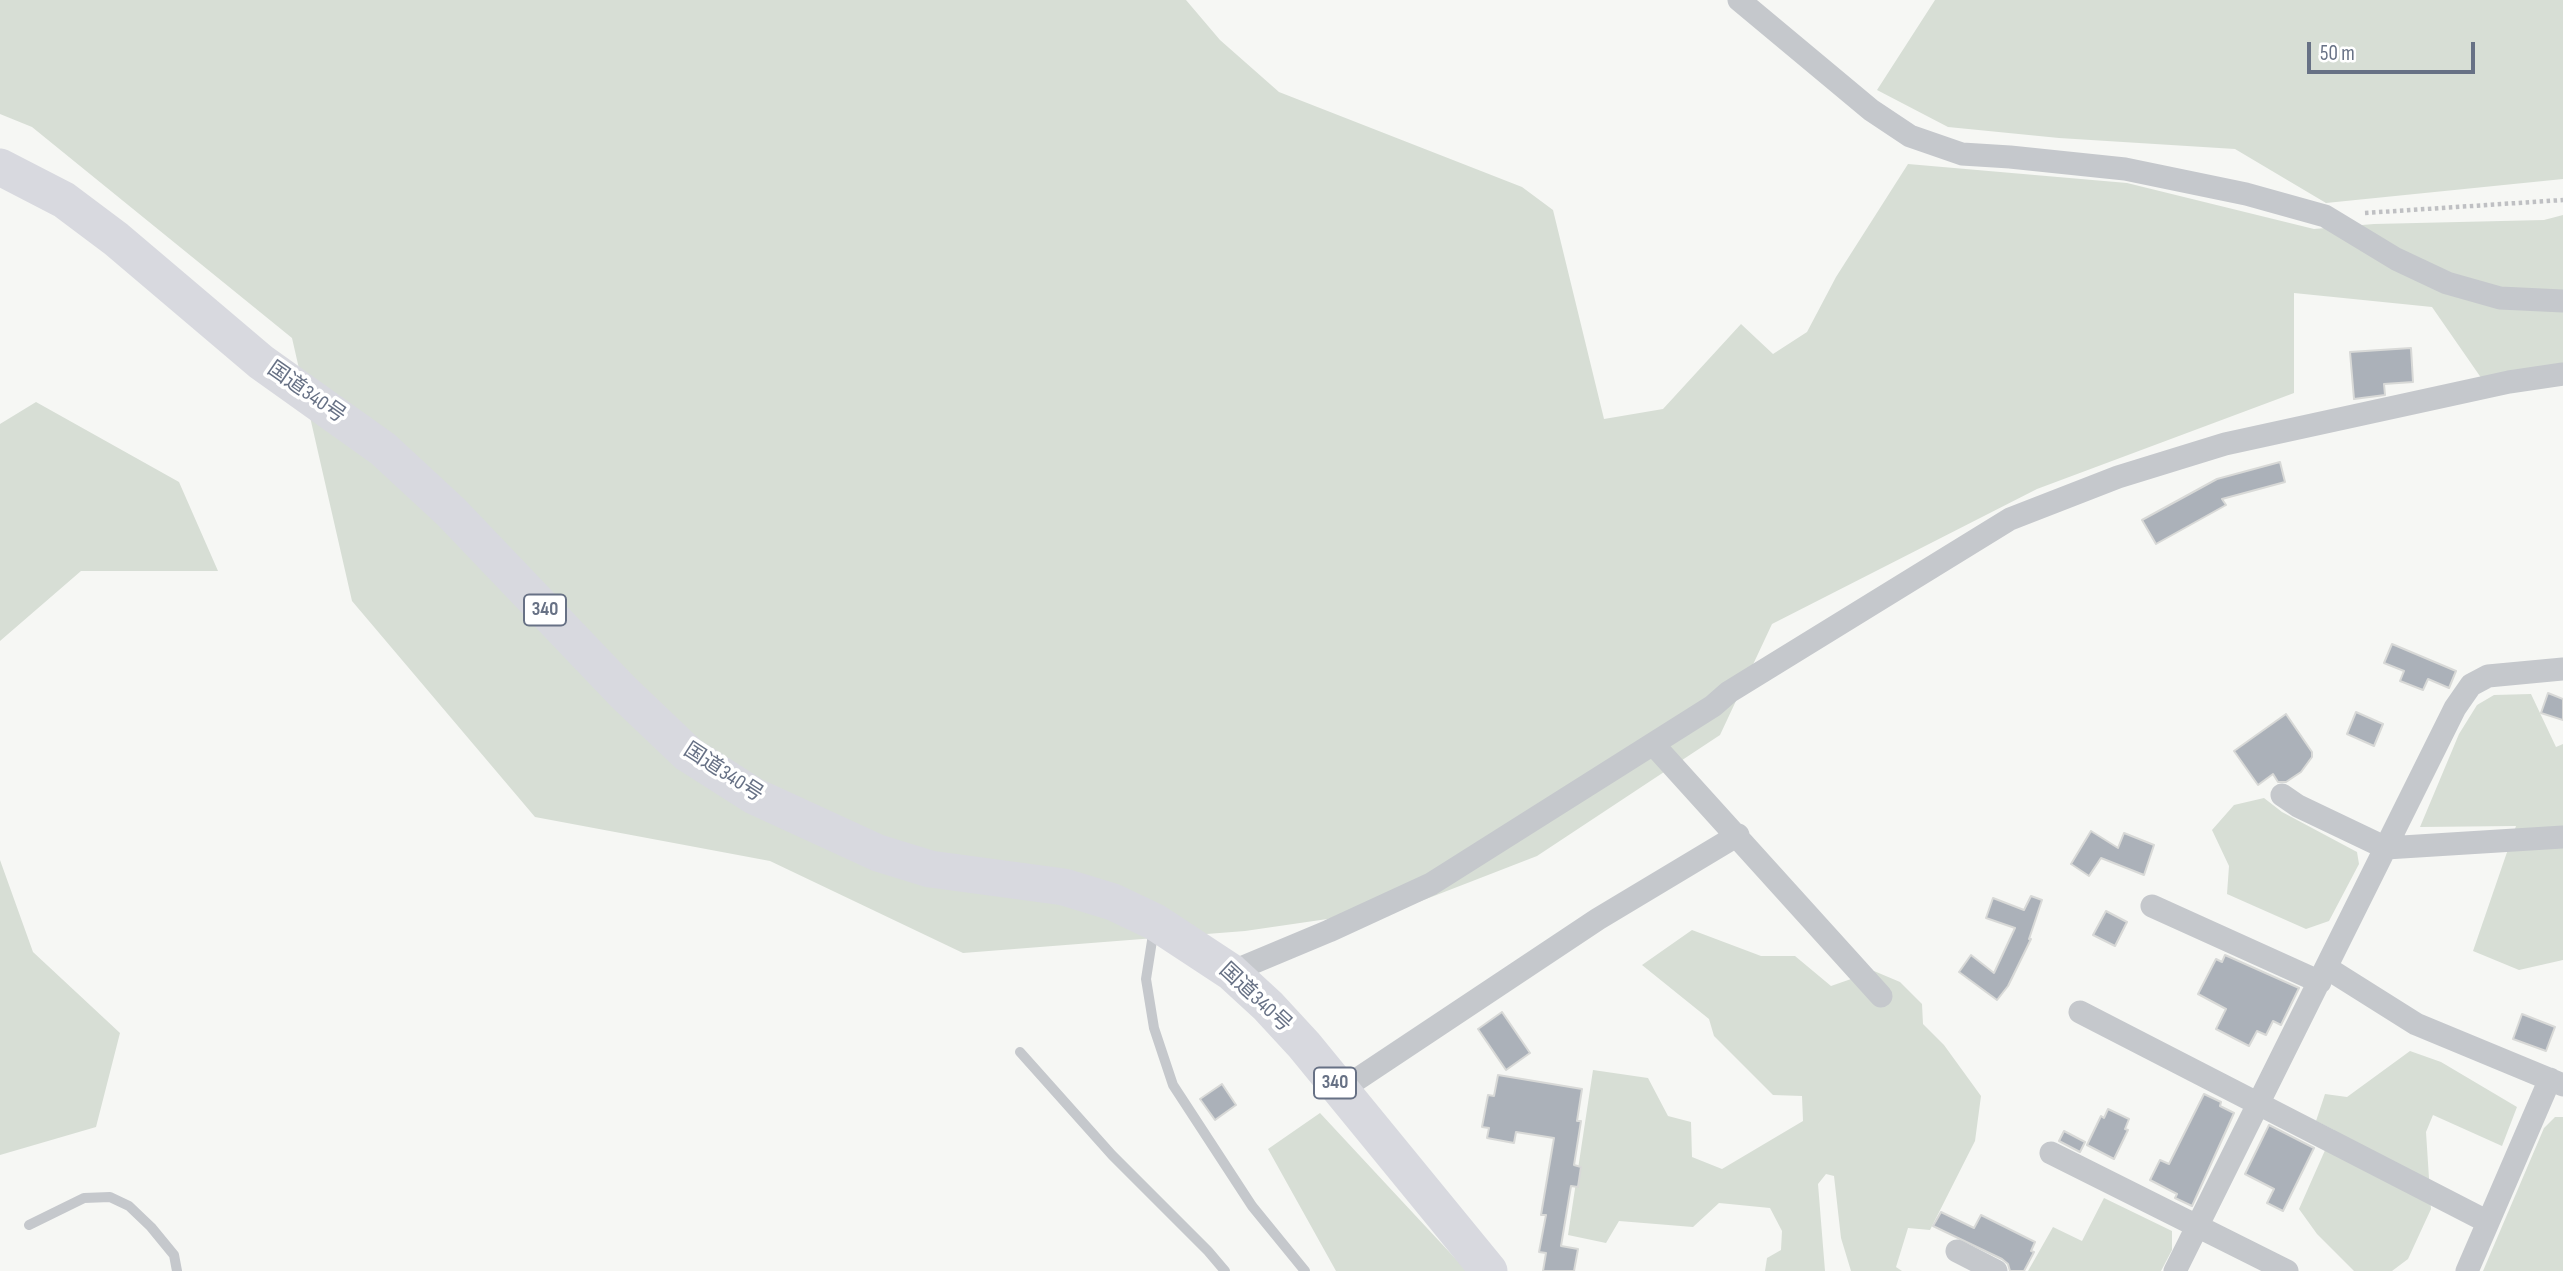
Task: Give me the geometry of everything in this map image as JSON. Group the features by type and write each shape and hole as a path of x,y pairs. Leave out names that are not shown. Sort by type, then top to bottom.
{"highway":[{"name":"国道340号","path":"0,167 74,207 116,239 261,362 383,449 451,512 623,692 688,754 754,796 878,853 930,869 1064,887 1113,902 1155,922 1231,972 1268,1006 1341,1090 1489,1271"}],"street":[{"path":"1739,0 1871,110 1910,136 1962,154 2124,169 2246,194 2325,216 2396,259 2447,283 2500,298 2563,300"},
{"path":"1231,972 1431,884 1713,706 1729,692 2010,519 2118,477 2225,444 2509,382 2563,374"},
{"path":"2175,1271 2455,708 2471,685 2488,676 2563,669"},
{"path":"1653,744 1881,996"},
{"path":"2282,795 2298,806 2386,848 2563,837"},
{"path":"1341,1090 1598,919 1738,835"},
{"path":"2152,906 2323,975 2416,1024 2556,1082 2467,1271"},
{"path":"2080,1012 2488,1222"},
{"path":"2051,1153 2287,1271"},
{"path":"1957,1251 1996,1271"}],"lane":[{"path":"1155,922 1146,979 1154,1028 1173,1085 1252,1206 1305,1271"},
{"path":"1020,1052 1112,1155 1225,1271"},
{"path":"29,1225 84,1198 110,1197 129,1206 151,1227 174,1255 177,1271"}],"path":[{"path":"2325,216 2563,200"}],"shaded area":[{"path":"0,0 1186,0 1220,40 1279,92 1522,187 1553,210 1604,419 1663,409 1741,324 1773,354 1807,332 1836,277 1908,164 2127,183 2314,229 2374,224 2544,220 2563,215 2563,367 2493,395 2432,307 2294,293 2294,393 2037,489 1772,624 1720,735 1537,856 1403,908 1245,931 963,953 770,861 535,817 352,601 292,338 32,127 0,114"},
{"path":"1935,0 2563,0 2563,179 2326,203 2235,149 2059,138 1948,127 1877,90"},
{"path":"36,402 179,482 218,571 81,571 0,641 0,424"},
{"path":"2531,694 2556,747 2563,744 2563,960 2519,970 2473,951 2516,826 2420,827 2459,734 2477,705 2494,695"},
{"path":"2264,798 2282,812 2357,852 2359,864 2329,921 2306,929 2227,894 2229,866 2212,830 2234,805"},
{"path":"0,860 33,952 120,1033 96,1127 0,1155"},
{"path":"1692,930 1761,956 1795,956 1831,986 1874,971 1900,982 1922,1004 1923,1024 1944,1045 1981,1096 1975,1141 1930,1230 1908,1228 1896,1267 1902,1271 1851,1271 1841,1238 1834,1176 1826,1174 1818,1184 1825,1271 1765,1271 1767,1258 1781,1250 1782,1231 1770,1208 1719,1203 1693,1227 1619,1221 1606,1243 1568,1235 1593,1070 1648,1078 1668,1116 1691,1122 1692,1157 1722,1169 1803,1121 1802,1096 1773,1095 1714,1036 1709,1019 1642,965"},
{"path":"2410,1051 2441,1062 2517,1107 2502,1146 2433,1115 2426,1132 2431,1209 2408,1259 2392,1271 2354,1271 2317,1234 2299,1209 2334,1130 2316,1121 2325,1094 2347,1097"},
{"path":"1320,1113 1467,1271 1336,1271 1268,1149"},
{"path":"2555,1117 2563,1117 2563,1271 2483,1271 2544,1128"},
{"path":"2104,1198 2172,1231 2172,1250 2161,1271 2028,1271 2053,1227 2082,1241"}],"building":[{"path":"2411,348 2413,382 2384,384 2385,395 2354,399 2350,352"},
{"path":"2280,462 2285,482 2222,499 2226,505 2156,544 2142,520 2217,479"},
{"path":"2392,644 2456,671 2449,688 2428,679 2423,690 2400,681 2404,671 2384,663"},
{"path":"2548,693 2563,699 2563,720 2541,713"},
{"path":"2356,712 2383,724 2374,746 2347,734"},
{"path":"2286,714 2312,752 2312,757 2301,772 2286,782 2278,782 2273,774 2258,785 2234,751"},
{"path":"2091,831 2118,848 2124,833 2154,845 2144,875 2101,858 2089,876 2071,864"},
{"path":"2031,896 2042,900 2031,939 2008,986 1997,1000 1959,972 1971,955 1994,973 2015,928 1986,918 1993,898 2024,910"},
{"path":"2106,911 2127,922 2115,946 2093,935"},
{"path":"2225,955 2299,988 2281,1025 2273,1021 2266,1035 2257,1031 2249,1046 2216,1029 2226,1009 2198,994 2216,959 2222,962"},
{"path":"1502,1012 1530,1053 1506,1070 1478,1029"},
{"path":"2522,1014 2555,1027 2546,1051 2513,1039"},
{"path":"1498,1075 1582,1089 1577,1121 1581,1121 1574,1165 1581,1167 1578,1187 1571,1186 1561,1246 1578,1249 1574,1271 1543,1271 1546,1253 1539,1252 1546,1215 1541,1215 1554,1138 1516,1132 1514,1143 1487,1138 1489,1128 1482,1127 1488,1095 1494,1096"},
{"path":"1222,1084 1236,1105 1215,1120 1200,1099"},
{"path":"2204,1094 2221,1102 2220,1106 2234,1113 2192,1206 2175,1198 2177,1194 2150,1180 2160,1160 2169,1164"},
{"path":"2108,1109 2129,1119 2125,1129 2128,1130 2114,1159 2087,1145 2101,1116 2104,1118"},
{"path":"2269,1125 2314,1148 2283,1211 2267,1203 2274,1189 2245,1174"},
{"path":"2064,1131 2085,1142 2080,1152 2059,1141"},
{"path":"1941,1212 1974,1228 1981,1215 2035,1242 2031,1251 2034,1252 2024,1271 2010,1271 2008,1264 2002,1259 1933,1226"}]}
